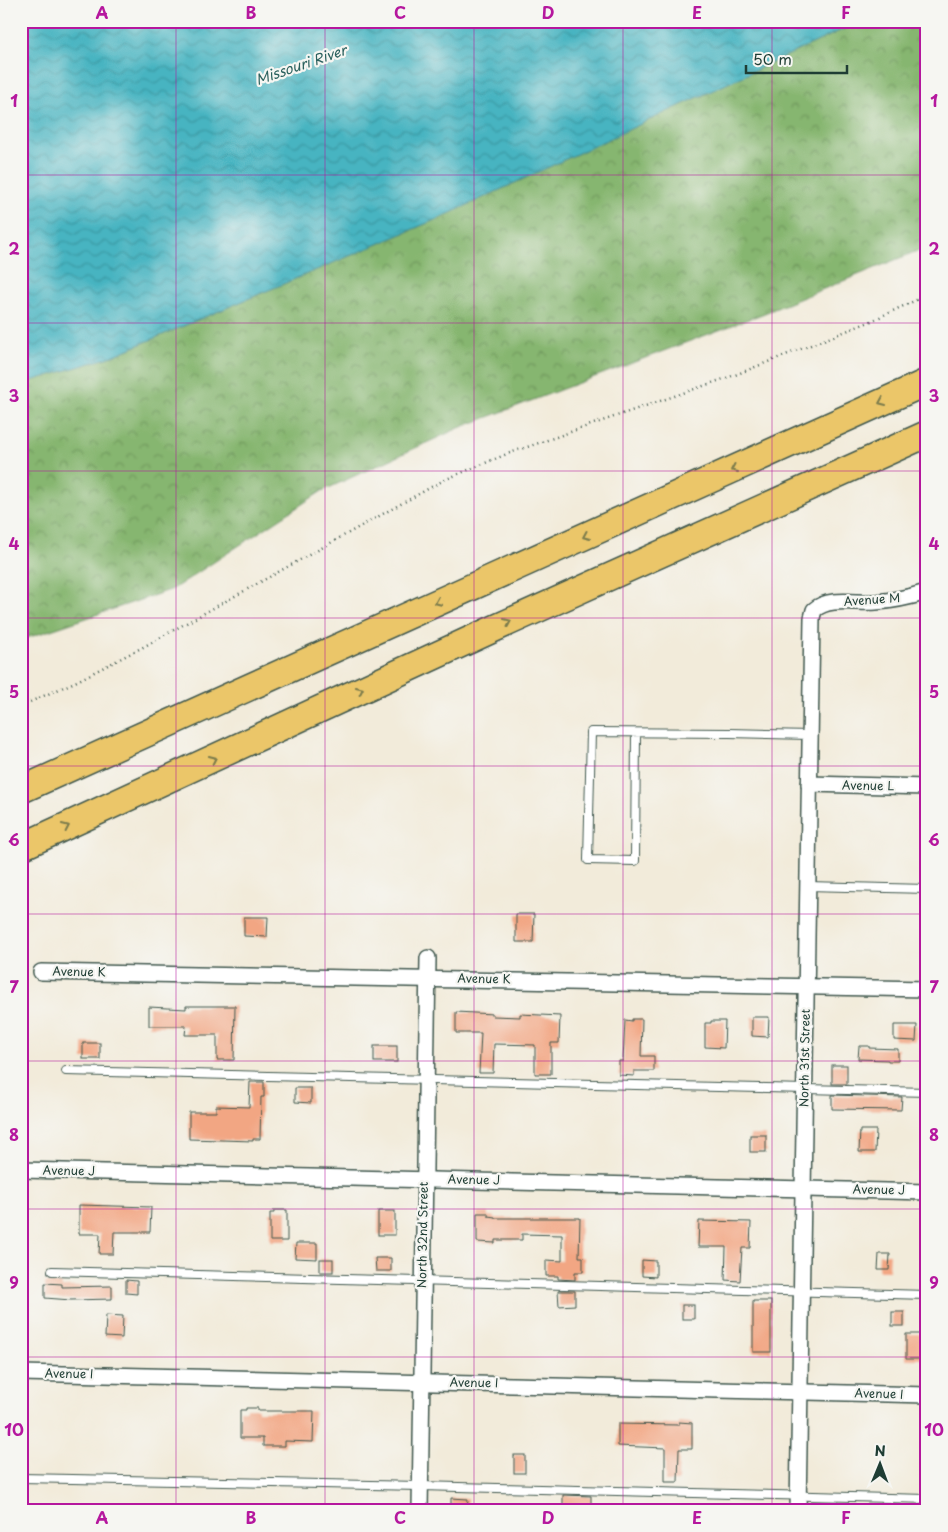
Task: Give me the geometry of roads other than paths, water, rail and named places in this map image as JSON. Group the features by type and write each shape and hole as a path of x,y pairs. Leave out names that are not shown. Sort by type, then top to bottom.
{"highway":[{"path":"21,790 927,382"},
{"path":"21,847 489,630 927,434"}],"street":[{"name":"Avenue M","path":"818,607 824,604 874,603 927,592"},
{"name":"North 31st Street","path":"798,1503 812,618 814,610 818,607"},
{"name":"Avenue L","path":"809,784 927,787"},
{"name":"North 32nd Street","path":"420,1511 428,958"},
{"name":"Avenue K","path":"41,972 927,989"},
{"name":"Avenue J","path":"21,1170 927,1192"},
{"name":"Avenue I","path":"21,1373 927,1395"}],"lane":[{"path":"636,733 634,861 588,860 591,732 810,735"},
{"path":"808,886 927,889"},
{"path":"66,1071 927,1092"},
{"path":"52,1271 927,1295"},
{"path":"21,1478 420,1486 798,1503 927,1500"}],"water":[{"name":"Missouri River","path":"21,21 861,21 442,217 110,357 21,384"}]}
